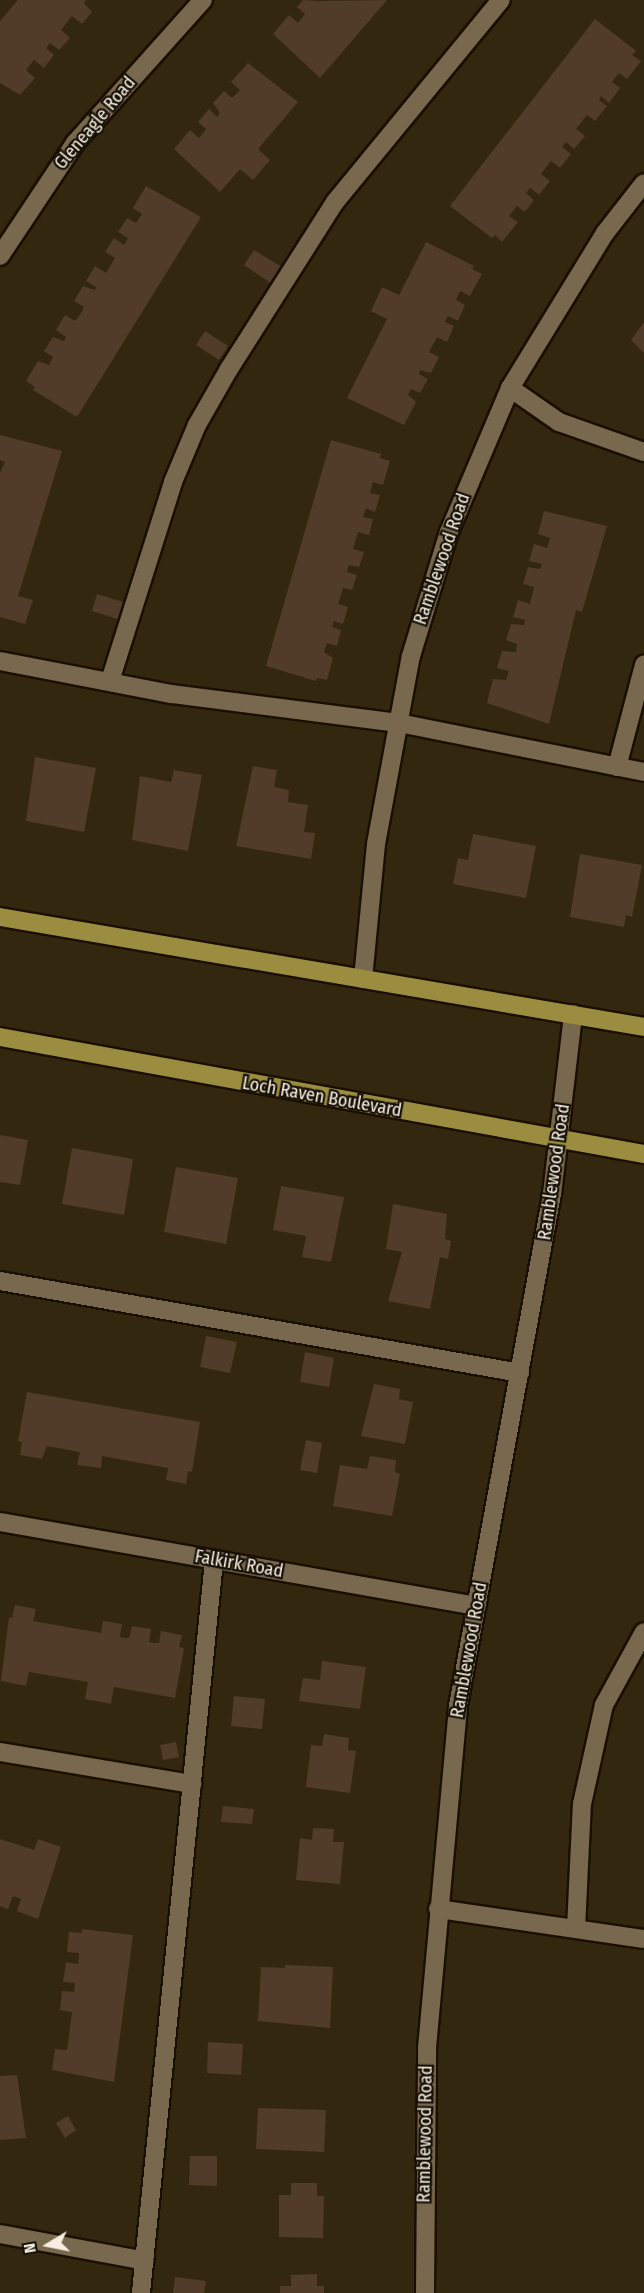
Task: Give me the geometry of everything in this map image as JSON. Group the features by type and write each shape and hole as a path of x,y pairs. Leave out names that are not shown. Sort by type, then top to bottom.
{"main road":[{"path":"0,917 644,1027"},
{"name":"Loch Raven Boulevard","path":"0,1036 644,1154"}],"street":[{"name":"Gleneagle Road","path":"0,256 75,143 203,0"},
{"path":"110,681 173,482 197,425 229,369 335,202 501,0"},
{"name":"Ramblewood Road","path":"363,980 376,844 411,656 435,575 474,468 510,387 605,233 644,183"},
{"path":"510,387 559,422 644,452"},
{"path":"0,661 263,708 399,723 644,772"},
{"path":"617,767 644,665"},
{"name":"Ramblewood Road","path":"424,2293 427,2048 458,1706 477,1606 491,1509 520,1373 561,1140 573,1014"},
{"path":"0,1281 520,1373"},
{"name":"Falkirk Road","path":"0,1522 477,1606"},
{"path":"141,2293 214,1560"},
{"path":"576,1929 582,1804 604,1705 644,1632"},
{"path":"0,1752 192,1784"},
{"path":"438,1910 644,1939"},
{"path":"0,2234 145,2261"}],"building":[{"path":"18,0 86,0 84,3 92,12 82,24 72,16 61,30 70,38 59,50 50,43 46,48 54,55 44,68 34,60 26,70 35,78 20,95 0,83 0,21"},
{"path":"303,0 387,0 320,78 273,34 289,15 298,23 305,14 297,7"},
{"path":"595,19 636,51 632,55 641,61 627,79 619,73 612,82 620,88 609,103 601,96 599,100 607,106 595,121 587,115 576,129 585,136 574,149 566,142 562,147 571,154 560,168 551,161 541,174 550,181 539,195 530,188 526,193 534,200 525,212 517,206 509,216 518,222 502,242 495,235 492,238 450,206"},
{"path":"248,63 298,102 258,149 270,160 253,180 240,169 220,192 174,149 190,130 199,138 206,129 198,122 209,109 217,117 220,113 213,103 224,91 232,98 240,90 231,82"},
{"path":"146,186 201,217 77,417 33,390 35,387 26,381 38,361 49,365 53,357 44,351 53,337 64,341 66,337 56,330 65,315 75,321 80,315 84,307 74,301 83,286 95,290 96,287 86,281 95,266 106,273 115,258 105,252 114,238 124,245 128,238 118,232 127,218 136,223 142,214 133,208"},
{"path":"426,242 474,266 472,269 482,274 470,296 460,291 456,300 465,305 458,321 448,316 445,322 454,326 447,342 437,337 429,352 439,357 431,373 420,370 419,374 428,379 420,393 411,389 408,395 416,402 404,425 347,398 387,319 371,311 382,287 399,295"},
{"path":"254,250 282,267 272,284 244,265"},
{"path":"644,322 644,353 631,340"},
{"path":"205,331 228,346 219,360 196,345"},
{"path":"0,435 62,451 18,596 33,600 25,624 0,617 0,473 5,462 0,460"},
{"path":"331,440 381,454 380,458 390,461 383,485 373,482 370,493 380,495 375,512 366,508 363,517 373,519 369,535 358,532 353,549 364,552 359,567 349,565 347,572 357,575 352,590 343,588 338,604 348,607 343,624 334,621 332,627 341,630 337,646 327,643 324,652 333,658 327,680 317,678 316,681 266,666"},
{"path":"544,511 607,526 582,612 576,610 549,724 487,703 493,679 506,680 509,671 497,668 502,651 516,652 517,644 506,640 511,624 524,625 525,620 513,617 518,600 530,604 534,587 523,584 528,567 540,569 542,564 529,561 534,544 547,548 550,538 538,534"},
{"path":"97,594 130,604 124,621 92,611"},
{"path":"35,757 96,768 84,832 26,821"},
{"path":"253,766 277,770 274,787 289,790 288,802 308,805 304,832 315,833 311,859 236,846"},
{"path":"174,770 202,775 188,851 132,840 140,776 171,782"},
{"path":"473,834 536,846 526,898 453,884 458,858 468,860"},
{"path":"580,854 642,865 632,917 626,915 624,927 570,917"},
{"path":"0,1135 28,1140 20,1185 0,1182"},
{"path":"72,1148 133,1159 124,1215 62,1204"},
{"path":"176,1167 238,1178 226,1244 164,1232"},
{"path":"281,1186 344,1197 331,1262 302,1257 306,1236 273,1230"},
{"path":"393,1204 447,1214 445,1239 451,1241 448,1259 440,1257 430,1309 388,1301 402,1252 386,1249"},
{"path":"206,1336 237,1342 230,1373 200,1367"},
{"path":"305,1352 334,1358 329,1387 300,1382"},
{"path":"374,1384 400,1389 399,1399 413,1402 405,1444 361,1436"},
{"path":"27,1392 200,1422 192,1472 188,1471 186,1484 166,1480 168,1468 102,1456 101,1468 77,1465 80,1452 47,1446 42,1459 20,1455 22,1442 18,1441"},
{"path":"306,1440 322,1443 317,1473 300,1470"},
{"path":"370,1456 396,1460 395,1472 400,1474 392,1516 333,1506 340,1465 367,1469"},
{"path":"15,1605 36,1609 33,1621 101,1633 103,1621 122,1624 120,1637 125,1638 129,1638 132,1626 151,1629 149,1642 154,1643 159,1643 161,1631 182,1635 179,1647 184,1648 175,1698 114,1687 111,1704 85,1699 88,1682 29,1672 26,1686 1,1681 9,1617 12,1618"},
{"path":"322,1661 366,1667 360,1709 299,1701 303,1678 320,1680"},
{"path":"234,1696 265,1699 262,1729 231,1726"},
{"path":"324,1734 349,1738 348,1750 356,1751 350,1793 306,1787 311,1745 322,1746"},
{"path":"176,1742 179,1757 163,1760 160,1745"},
{"path":"223,1806 254,1809 252,1824 221,1822"},
{"path":"313,1828 334,1829 333,1842 344,1842 340,1884 296,1880 300,1838 312,1840"},
{"path":"0,1839 34,1850 38,1839 61,1847 38,1919 17,1911 21,1899 13,1896 8,1909 0,1906"},
{"path":"82,1929 133,1935 114,2082 52,2070 55,2049 67,2050 68,2044 72,2012 60,2010 62,1991 74,1992 75,1983 63,1982 66,1962 78,1964 79,1959 79,1953 67,1952 69,1932 82,1933"},
{"path":"285,1965 333,1967 330,2028 258,2021 261,1967 285,1968"},
{"path":"208,2042 243,2044 241,2075 207,2073"},
{"path":"17,2075 26,2138 0,2140 0,2076"},
{"path":"258,2108 326,2110 324,2152 256,2149"},
{"path":"68,2116 76,2130 65,2138 56,2123"},
{"path":"190,2156 217,2156 217,2186 189,2185"},
{"path":"291,2183 317,2183 317,2196 324,2196 323,2238 279,2237 279,2195 291,2195"},
{"path":"317,2274 317,2286 324,2286 324,2293 280,2293 280,2286 291,2286 291,2275"},
{"path":"175,2277 206,2281 204,2293 173,2293"}]}
